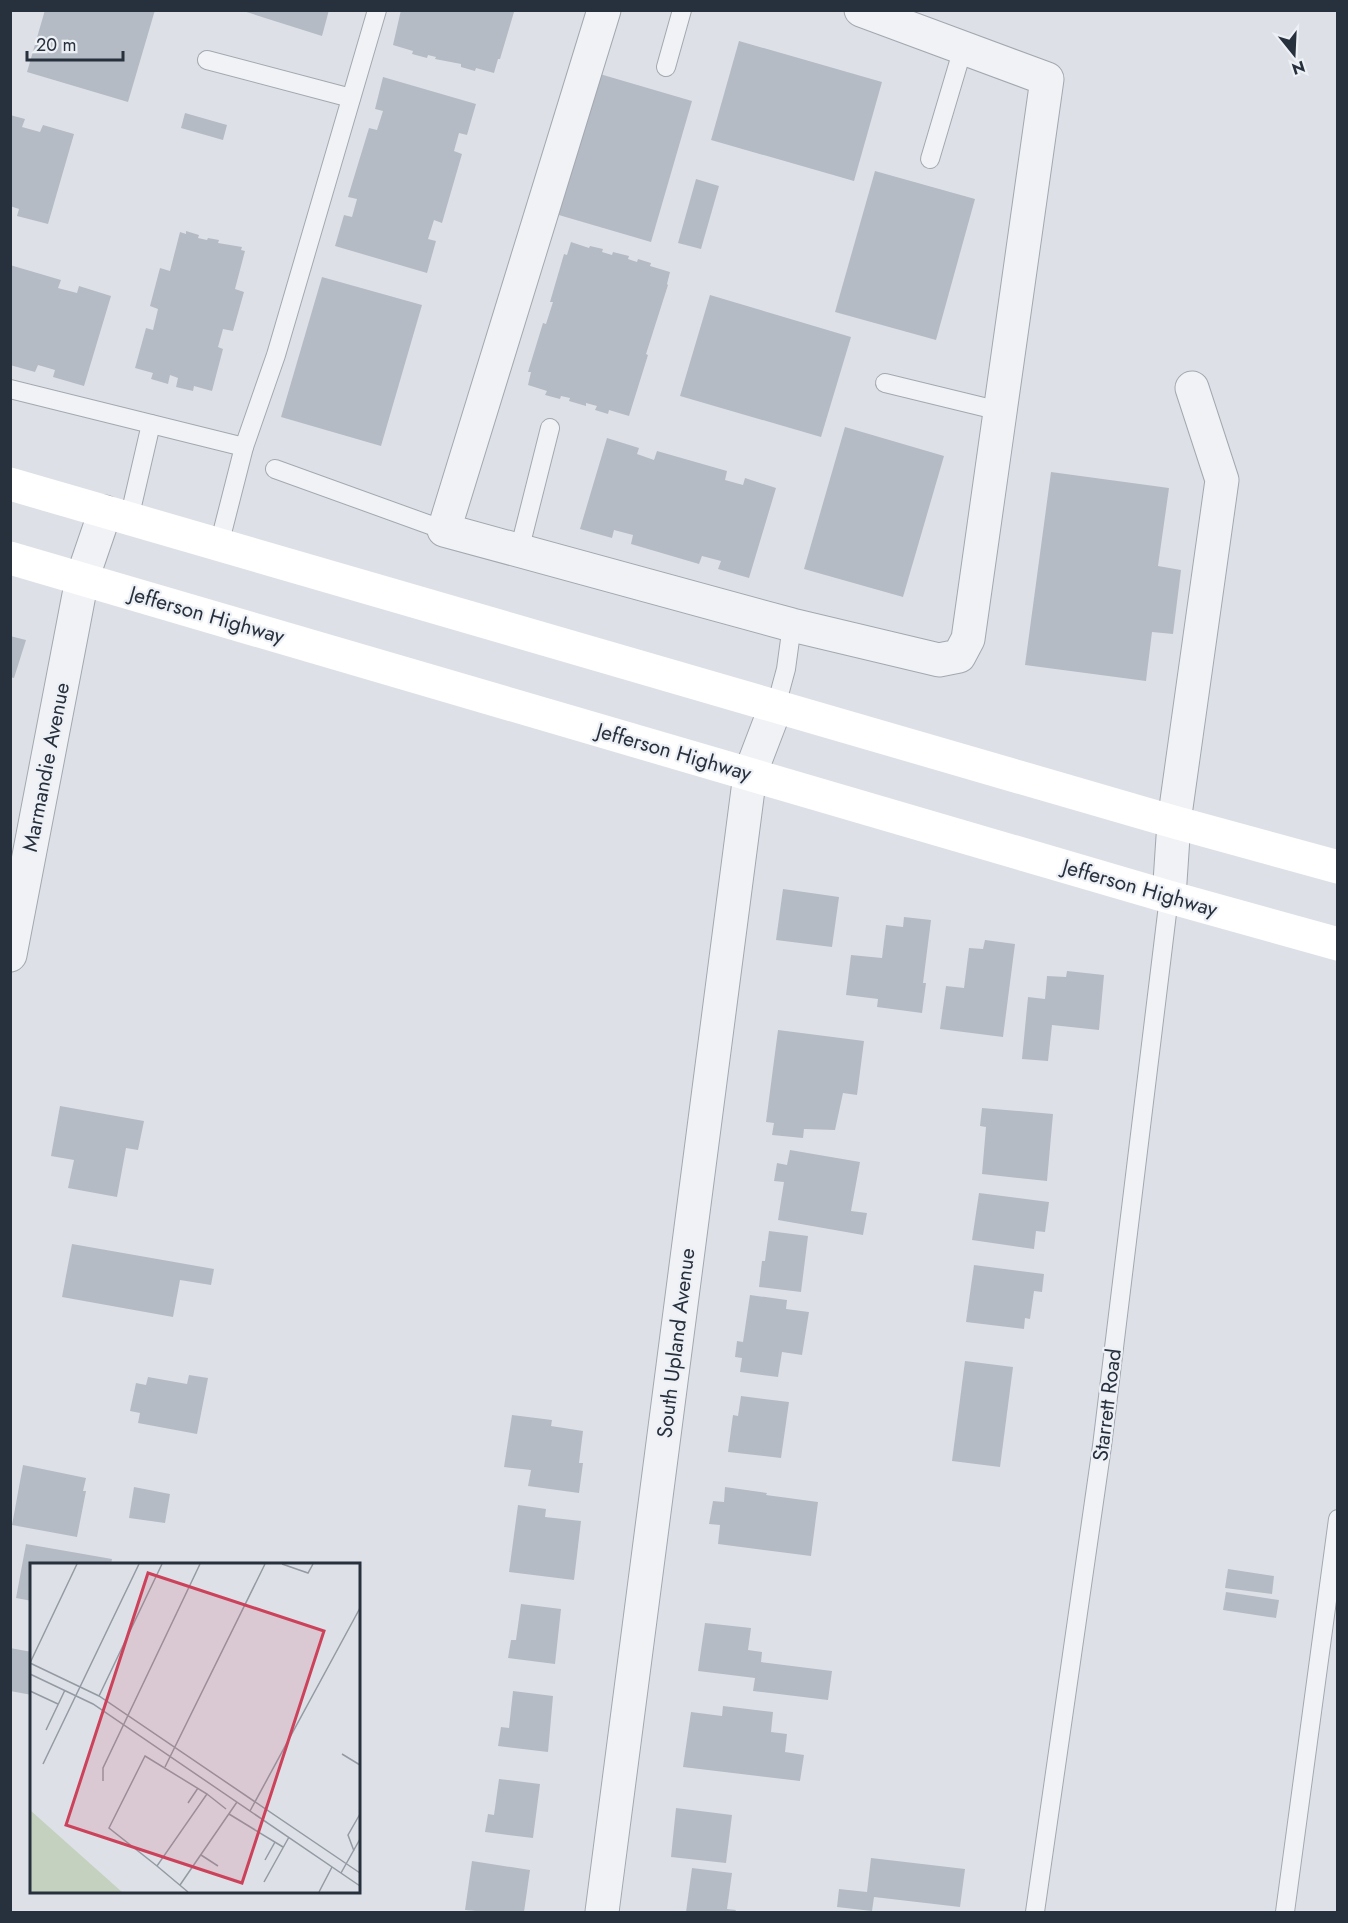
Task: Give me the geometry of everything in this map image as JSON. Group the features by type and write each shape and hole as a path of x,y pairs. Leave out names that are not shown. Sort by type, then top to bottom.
{"main road":[{"path":"10,484 1174,822 1338,867"},
{"name":"Jefferson Highway","path":"10,558 1169,897 1338,944"}],"street":[{"path":"604,10 444,530 792,625 939,660 959,656 968,639 1047,79 861,10"},
{"path":"1169,897 1174,822 1222,480 1192,388"},
{"name":"Marmandie Avenue","path":"10,955 82,579 117,515"},
{"name":"South Upland Avenue","path":"602,1912 750,774 776,706"}],"lane":[{"path":"219,545 244,447 276,355 377,10"},
{"path":"666,67 682,10"},
{"path":"930,159 963,48"},
{"path":"207,60 351,98"},
{"path":"885,383 1000,411"},
{"path":"10,389 244,447"},
{"path":"117,515 151,424"},
{"path":"519,551 550,428"},
{"path":"275,469 444,530"},
{"path":"776,706 786,669 792,625"},
{"name":"Starrett Road","path":"1035,1912 1102,1446 1169,897"},
{"path":"1285,1912 1338,1519"}],"building":[{"path":"45,10 155,10 128,102 27,72"},
{"path":"240,10 329,10 322,36"},
{"path":"401,10 513,10 514,12 494,73 476,68 475,71 461,67 461,64 435,59 436,57 428,55 427,58 412,54 413,51 393,45"},
{"path":"739,41 882,82 854,181 711,140"},
{"path":"593,72 692,101 651,242 552,213"},
{"path":"383,77 476,104 467,135 459,133 454,151 462,154 442,223 434,220 428,239 436,241 427,273 335,246 344,215 352,217 357,199 348,197 369,128 377,130 383,111 375,109"},
{"path":"185,113 227,125 223,140 181,128"},
{"path":"10,115 25,119 22,127 40,132 43,125 74,134 48,224 17,216 19,209 10,206"},
{"path":"875,171 975,199 936,340 835,312"},
{"path":"696,179 719,186 701,249 678,243"},
{"path":"186,231 199,235 198,238 219,240 218,243 242,247 241,250 245,251 235,289 244,292 233,331 223,329 218,347 223,349 212,391 194,386 193,391 176,387 178,378 170,375 168,384 151,379 153,373 135,368 146,328 153,330 158,309 150,306 160,268 170,271 180,232 186,234"},
{"path":"571,242 589,248 590,246 603,249 602,252 612,255 613,252 629,256 628,259 651,263 650,266 670,272 629,416 609,410 608,414 595,410 597,406 586,403 586,406 569,401 570,398 561,396 560,399 545,395 547,391 528,385 531,372 528,372 543,323 546,324 553,302 550,302 564,254 567,255"},
{"path":"10,265 61,280 58,288 77,293 79,286 111,296 84,386 53,377 55,370 38,365 35,372 10,365"},
{"path":"322,277 422,305 381,446 281,417"},
{"path":"710,295 851,337 821,437 680,396"},
{"path":"845,427 944,456 903,597 804,569"},
{"path":"607,438 639,448 637,454 654,460 657,451 727,471 725,480 743,485 745,478 776,488 749,578 718,569 721,561 702,556 699,564 631,544 633,535 614,530 612,538 580,529"},
{"path":"1051,472 1169,488 1158,566 1181,570 1173,634 1152,632 1146,681 1025,665"},
{"path":"10,636 26,640 14,678 10,677"},
{"path":"783,889 839,897 832,947 776,940"},
{"path":"904,917 931,920 923,983 926,983 922,1013 877,1007 878,999 846,995 851,955 882,958 886,925 903,927"},
{"path":"985,940 1015,944 1003,1037 940,1029 946,986 964,988 969,948 983,949"},
{"path":"1067,971 1104,975 1099,1030 1052,1025 1048,1061 1022,1059 1028,997 1045,999 1047,976 1066,977"},
{"path":"778,1030 864,1041 857,1095 843,1093 835,1130 804,1129 803,1138 772,1135 774,1123 766,1122"},
{"path":"60,1106 144,1121 138,1150 126,1148 117,1197 68,1188 74,1160 51,1156"},
{"path":"982,1108 1053,1114 1047,1181 982,1174 986,1127 980,1126"},
{"path":"790,1150 860,1162 851,1211 867,1213 863,1235 778,1220 784,1182 774,1181 777,1163 787,1165"},
{"path":"979,1193 1049,1202 1045,1232 1036,1231 1034,1249 972,1240"},
{"path":"769,1231 808,1236 801,1292 759,1287"},
{"path":"72,1244 214,1269 211,1285 180,1280 173,1317 62,1297"},
{"path":"974,1265 1044,1274 1042,1292 1034,1291 1030,1319 1025,1318 1024,1329 966,1322"},
{"path":"750,1295 787,1300 786,1309 809,1312 802,1355 782,1352 778,1377 740,1372 742,1358 735,1357 737,1341 743,1342"},
{"path":"965,1361 1013,1367 1000,1467 952,1461"},
{"path":"189,1375 208,1378 197,1434 138,1423 140,1413 130,1411 136,1383 146,1385 148,1377 187,1384"},
{"path":"741,1396 789,1402 781,1458 728,1452 733,1415 738,1416"},
{"path":"512,1415 552,1420 551,1426 583,1431 579,1463 583,1463 579,1493 528,1486 531,1470 504,1467"},
{"path":"23,1465 86,1478 83,1491 86,1491 77,1537 12,1525"},
{"path":"134,1487 170,1494 165,1523 129,1518"},
{"path":"725,1487 818,1502 811,1556 718,1544 720,1525 709,1524 713,1501 724,1502"},
{"path":"518,1505 546,1509 545,1517 581,1521 574,1580 509,1572"},
{"path":"26,1544 112,1559 111,1563 30,1563 30,1601 16,1598"},
{"path":"1228,1569 1274,1576 1272,1594 1225,1588"},
{"path":"1226,1592 1279,1600 1276,1618 1223,1610"},
{"path":"521,1604 561,1609 555,1664 508,1658 511,1640 516,1640"},
{"path":"705,1623 751,1628 748,1650 762,1652 761,1662 832,1671 828,1700 753,1691 755,1678 698,1671"},
{"path":"10,1648 30,1652 30,1695 10,1691"},
{"path":"513,1691 553,1696 548,1752 498,1746 501,1727 509,1728"},
{"path":"723,1706 773,1712 771,1732 787,1734 785,1752 804,1755 800,1781 683,1767 691,1712 722,1716"},
{"path":"499,1779 540,1784 533,1838 485,1832 488,1814 494,1815"},
{"path":"676,1808 732,1815 726,1863 671,1857"},
{"path":"871,1858 965,1869 960,1907 874,1897 872,1911 837,1907 839,1889 867,1892"},
{"path":"472,1861 530,1870 524,1912 465,1910"},
{"path":"692,1868 732,1873 727,1909 736,1910 735,1912 686,1912"}]}
